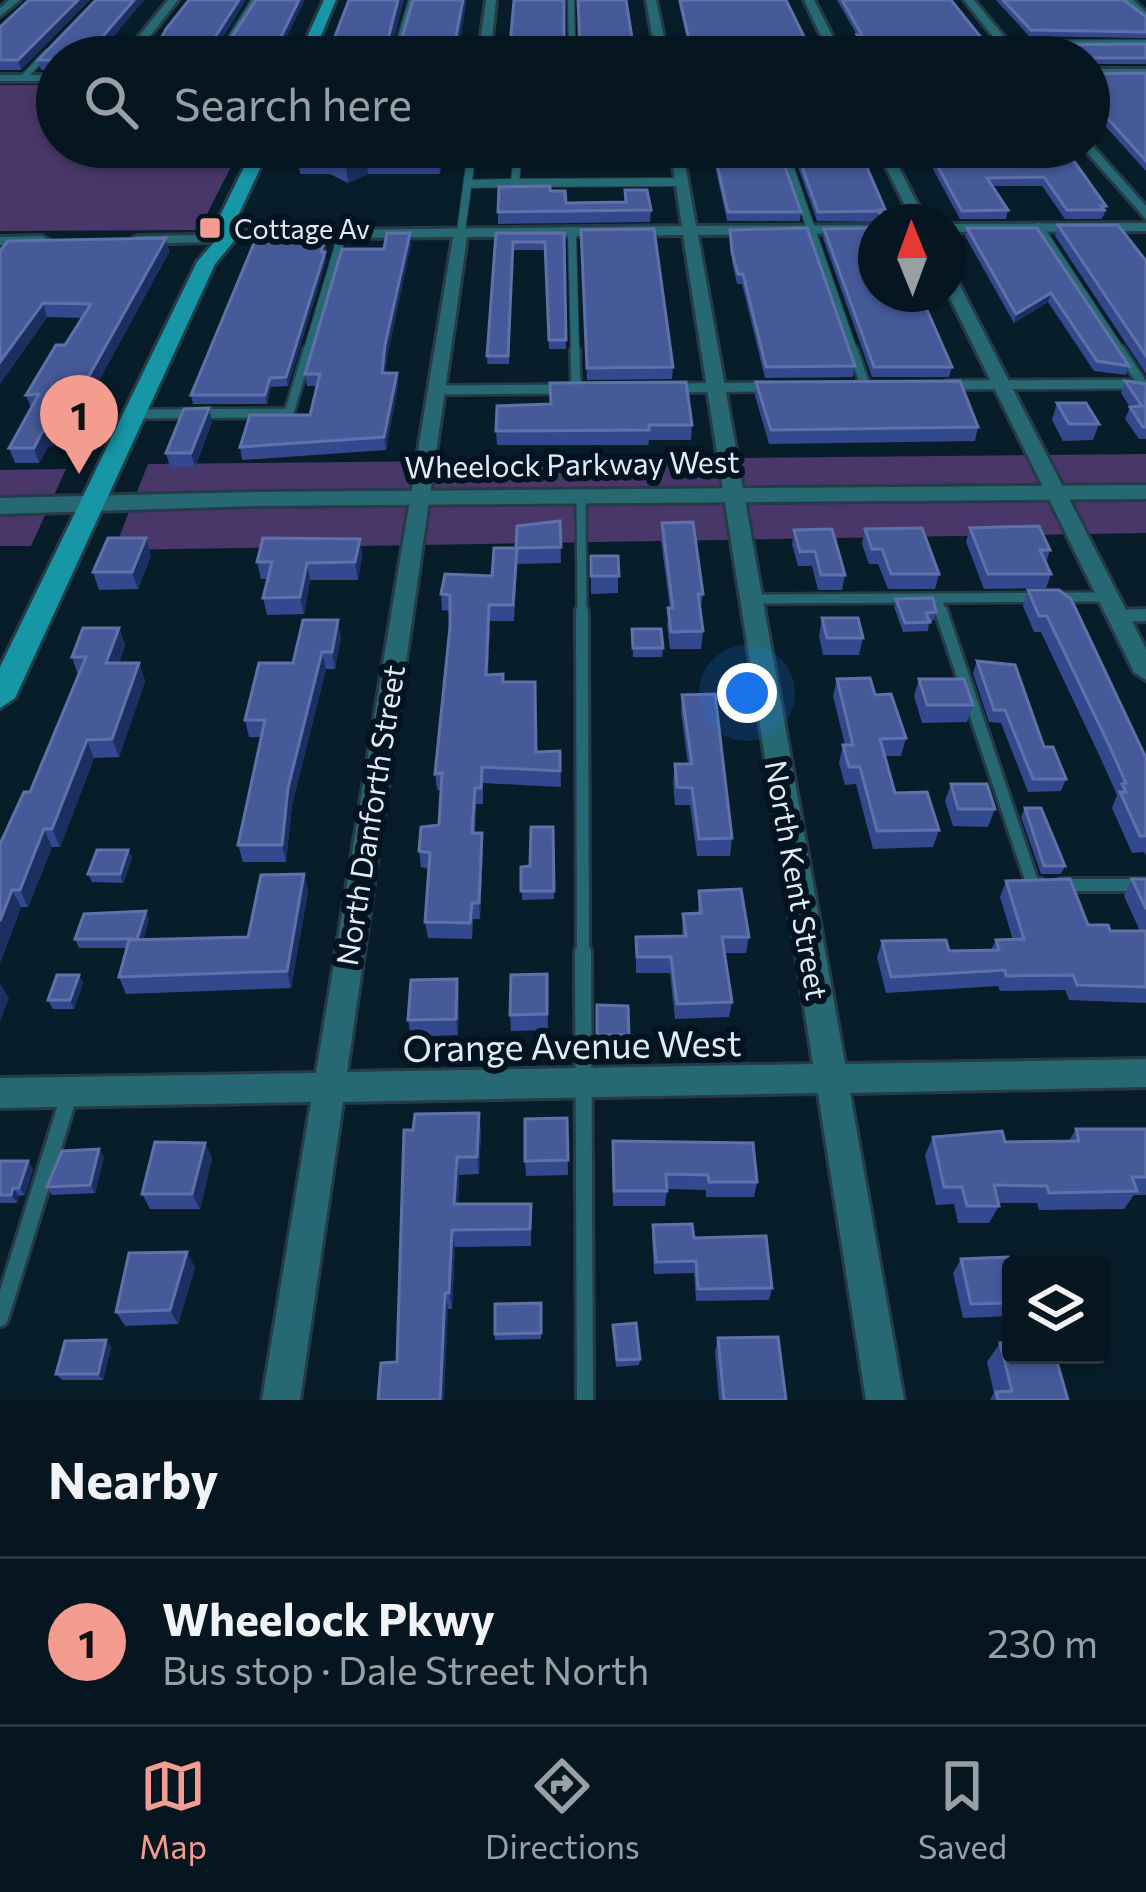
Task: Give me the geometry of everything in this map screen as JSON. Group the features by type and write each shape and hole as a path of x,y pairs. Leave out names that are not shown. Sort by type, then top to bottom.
{"main road":[{"path":"314,36 330,0"},
{"path":"0,698 206,250 229,227 253,168"}],"street":[{"path":"0,13 15,0"},
{"path":"145,36 173,0"},
{"path":"487,36 491,0"},
{"path":"651,0 658,36"},
{"path":"808,0 826,36"},
{"path":"969,0 998,36"},
{"path":"1127,0 1146,17"},
{"path":"1110,73 1146,73"},
{"path":"0,79 36,78"},
{"name":"North Kent Street","path":"680,168 885,1400"},
{"path":"893,168 911,204"},
{"path":"1107,168 1146,215"},
{"path":"229,227 344,232 858,229"},
{"path":"966,228 1146,227"},
{"name":"North Danforth Street","path":"281,1400 461,231"},
{"path":"0,241 72,240"},
{"path":"120,240 206,250"},
{"path":"965,312 1146,672"},
{"name":"Wheelock Parkway West","path":"0,506 1146,492"},
{"name":"Orange Avenue West","path":"0,1093 1146,1073"}],"lane":[{"path":"232,36 255,0"},
{"path":"401,36 412,0"},
{"path":"571,0 572,36"},
{"path":"1110,43 1146,43"},
{"path":"23,78 36,65"},
{"path":"461,231 470,168"},
{"path":"515,183 516,168"},
{"path":"790,168 865,386"},
{"path":"468,184 682,182"},
{"path":"1039,227 1144,387"},
{"path":"572,231 576,389"},
{"path":"134,414 290,413 344,232"},
{"path":"845,386 888,385"},
{"path":"933,385 1144,387"},
{"path":"647,388 783,387"},
{"path":"436,390 600,388"},
{"path":"581,496 585,1400"},
{"path":"937,598 1033,885 1146,885"},
{"path":"751,599 937,598 1113,606 1146,615"},
{"path":"0,1318 70,1092"}],"shaded area":[{"path":"0,85 36,85 36,168 230,168 199,230 0,231"},
{"path":"1146,454 1146,533 114,550 148,464"},
{"path":"66,469 31,546 0,546 0,470"}],"building":[{"path":"29,0 78,0 42,36 36,36 18,60 0,60 0,27"},
{"path":"96,0 134,0 103,36 61,36"},
{"path":"189,0 239,0 216,36 162,36"},
{"path":"256,0 299,0 281,36 233,36"},
{"path":"349,0 398,0 389,36 335,36"},
{"path":"413,0 463,0 456,36 402,36"},
{"path":"514,0 564,0 564,36 511,36"},
{"path":"578,0 626,0 632,36 579,36"},
{"path":"680,0 786,0 804,36 688,36"},
{"path":"842,0 951,0 980,36 857,35 862,35"},
{"path":"1003,0 1124,0 1146,17 1146,32 1031,30"},
{"path":"1110,44 1146,44 1146,58 1110,58"},
{"path":"1146,73 1146,161 1110,121 1110,74"},
{"path":"718,168 785,168 801,212 728,212"},
{"path":"802,168 867,168 883,204 858,204 858,211 818,212"},
{"path":"938,168 1079,168 1106,206 1101,206 1104,210 1067,210 1044,177 987,178 1008,210 966,211 966,204 958,204"},
{"path":"550,186 550,191 565,191 566,203 626,202 625,190 647,190 651,210 498,212 499,187"},
{"path":"1058,225 1118,225 1146,261 1146,356"},
{"path":"807,228 855,366 766,367 743,274 738,274 732,252 730,230"},
{"path":"858,228 858,312 928,312 952,367 874,367 824,229"},
{"path":"967,228 1037,228 1129,366 1097,361 1051,293 1016,314"},
{"path":"654,229 673,367 587,368 581,230"},
{"path":"387,233 410,233 385,345 382,373 397,373 384,437 240,447 250,415 310,415 320,374 305,374 342,249 384,249"},
{"path":"496,233 564,233 566,340 549,340 545,242 513,242 508,356 487,356"},
{"path":"257,236 326,236 286,377 270,378 265,395 191,395"},
{"path":"166,238 60,428 42,432 34,448 9,448 39,394 26,395 56,345 65,345 91,304 43,303 0,362 0,251 8,241"},
{"path":"960,381 978,427 771,430 756,382"},
{"path":"1125,381 1146,384 1146,427 1130,407 1142,406"},
{"path":"686,382 692,425 649,425 649,430 496,431 497,406 551,404 550,383"},
{"path":"1057,403 1086,403 1099,424 1069,424"},
{"path":"209,408 191,453 166,453 184,409"},
{"path":"560,521 561,547 517,548 513,605 489,605 486,675 503,674 503,682 535,682 536,752 560,751 560,771 482,767 481,788 475,788 472,833 482,833 479,903 472,903 470,923 425,922 430,853 419,851 421,827 439,825 442,773 435,774 450,627 450,595 441,594 445,574 492,576 494,548 516,548 517,526"},
{"path":"693,522 703,631 671,632 668,608 673,608 662,523"},
{"path":"1039,526 1050,550 1040,550 1051,574 988,574 970,528"},
{"path":"922,528 939,574 891,574 882,549 872,549 865,529"},
{"path":"832,529 845,575 821,575 815,551 800,552 794,530"},
{"path":"108,538 146,538 132,572 93,572"},
{"path":"263,538 360,539 355,562 307,563 300,597 263,598 272,562 257,562"},
{"path":"591,556 618,556 619,576 591,576"},
{"path":"1028,590 1059,590 1071,599 1146,758 1146,836 1140,836 1120,792 1126,792 1122,784 1126,783 1108,743 1047,616 1039,616"},
{"path":"933,598 936,612 926,613 930,622 905,623 896,599"},
{"path":"822,618 858,618 863,638 827,638"},
{"path":"303,620 338,620 332,652 322,652 288,788 282,845 238,845 265,720 245,720 259,663 293,663"},
{"path":"83,628 119,628 106,663 139,663 112,739 87,740 52,829 44,829 20,890 12,890 0,921 0,844 24,792 30,792 86,657 72,657"},
{"path":"632,629 661,629 663,648 633,648"},
{"path":"977,661 1015,665 1044,747 1053,747 1066,779 1033,779 1005,710 994,710"},
{"path":"870,678 875,695 891,694 906,738 880,739 895,793 927,792 939,830 877,831 860,767 849,767 843,745 853,745 837,679"},
{"path":"919,679 964,679 973,705 927,705"},
{"path":"715,694 732,838 699,839 692,788 677,787 675,764 692,764 682,695"},
{"path":"951,784 987,784 995,809 958,809"},
{"path":"1025,808 1041,808 1065,866 1044,866"},
{"path":"531,827 553,827 554,891 521,891 521,867 530,866"},
{"path":"97,850 128,850 120,874 88,874"},
{"path":"304,874 287,971 119,977 129,940 248,937 261,875"},
{"path":"1070,879 1088,925 1108,925 1110,931 1146,931 1146,987 1077,985 1073,975 1006,976 1005,970 891,977 882,941 946,940 949,951 999,950 996,940 1024,939 1006,881"},
{"path":"1132,879 1146,879 1146,909"},
{"path":"741,889 749,937 722,937 732,1002 677,1004 671,957 637,957 636,937 686,936 683,914 701,913 699,891"},
{"path":"146,911 137,939 75,939 84,914"},
{"path":"547,974 547,1014 510,1015 511,975"},
{"path":"57,975 79,975 70,1000 48,1000"},
{"path":"457,979 456,1019 408,1020 411,980"},
{"path":"597,1005 628,1006 629,1035 597,1035"},
{"path":"479,1113 477,1157 457,1157 454,1204 531,1204 530,1229 452,1230 440,1400 378,1400 381,1363 397,1362 404,1130 413,1130 415,1114"},
{"path":"567,1118 568,1160 525,1161 525,1119"},
{"path":"1076,1129 1146,1129 1146,1177 1132,1177 1137,1191 1049,1193 1047,1186 994,1185 999,1206 967,1206 962,1187 944,1187 933,1137 1002,1131 1005,1142 1079,1141"},
{"path":"613,1141 753,1143 757,1182 709,1182 708,1175 666,1174 667,1191 614,1191"},
{"path":"155,1142 205,1143 192,1194 142,1194"},
{"path":"99,1149 90,1185 47,1187 62,1151"},
{"path":"0,1161 28,1161 19,1188 13,1188 11,1195 0,1195"},
{"path":"692,1224 694,1238 766,1236 772,1288 698,1289 696,1261 656,1262 653,1225"},
{"path":"187,1252 170,1310 116,1312 129,1253"},
{"path":"1002,1257 1002,1303 971,1304 961,1259"},
{"path":"541,1303 541,1333 495,1334 495,1304"},
{"path":"636,1323 640,1359 617,1360 613,1325"},
{"path":"778,1337 786,1400 724,1400 718,1338"},
{"path":"106,1340 98,1374 56,1374 65,1341"},
{"path":"1005,1364 1058,1364 1068,1400 998,1400 996,1392 1012,1391"}],"place":[{"name":"Cottage Av","path":"210,228"},
{"name":"Wheelock Pkwy","path":"79,474"}]}
